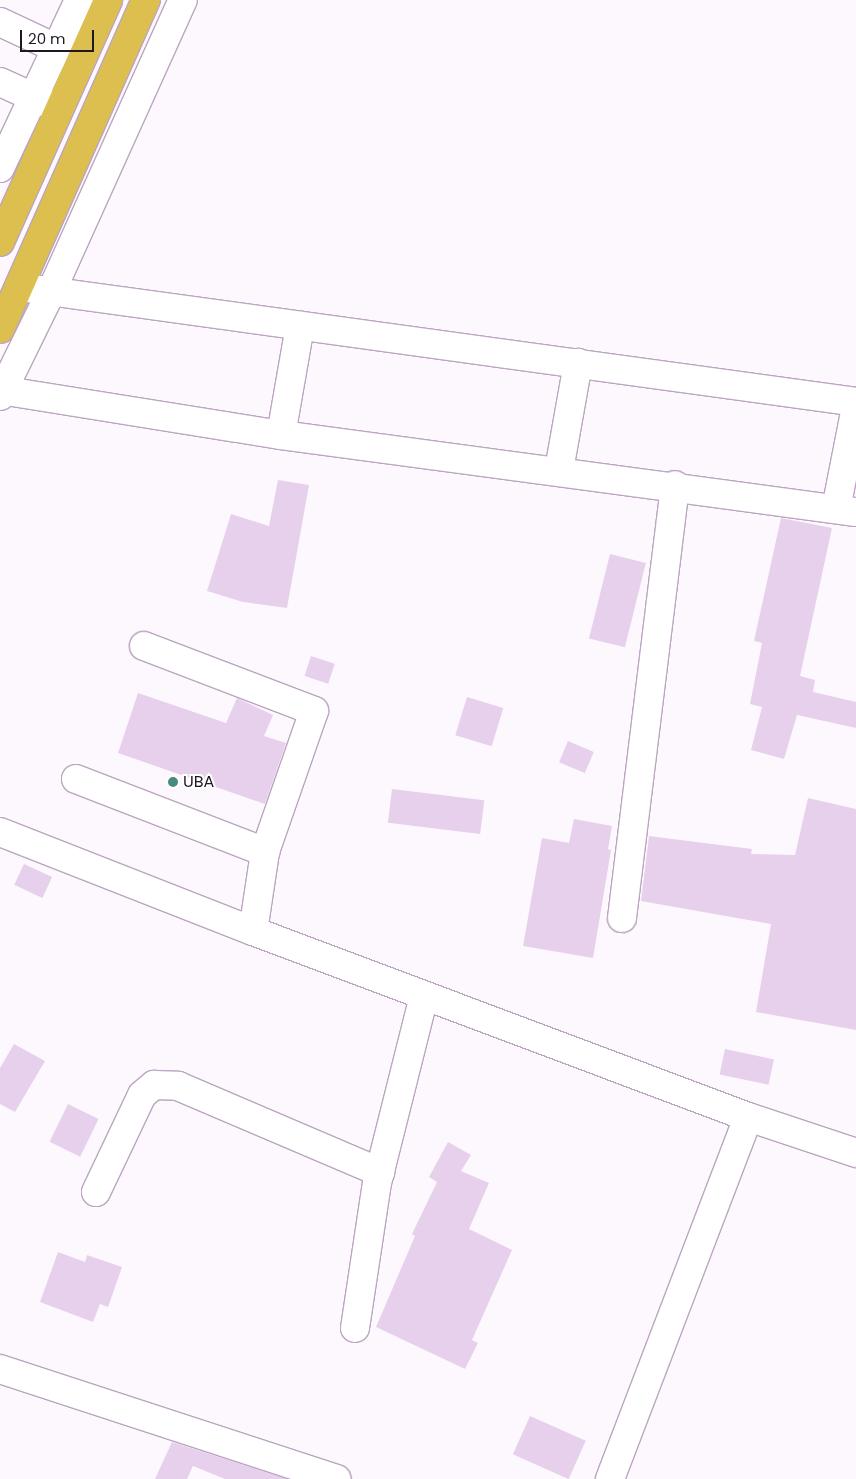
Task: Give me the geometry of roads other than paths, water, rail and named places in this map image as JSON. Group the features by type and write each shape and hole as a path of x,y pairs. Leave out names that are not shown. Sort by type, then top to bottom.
{"highway":[{"path":"0,242 59,109 70,55 108,0"},
{"path":"0,329 146,0"}],"street":[{"path":"0,168 35,99 70,55 79,0"},
{"path":"184,0 52,292 1,392 281,435 675,485 846,510 856,407"},
{"path":"0,22 70,55"},
{"path":"0,82 59,109"},
{"path":"19,287 856,402"},
{"path":"281,435 300,326"},
{"path":"559,470 578,364"},
{"path":"622,918 675,485"},
{"path":"144,646 314,711 265,852 253,932"},
{"path":"76,779 265,852"},
{"path":"0,832 253,932 748,1117 856,1153"},
{"path":"355,1328 380,1172 424,996"},
{"path":"96,1192 142,1096 154,1084 178,1086 380,1172"},
{"path":"610,1479 748,1117"},
{"path":"0,1369 337,1479"}],"place":[{"name":"UBA","path":"173,782"}]}
